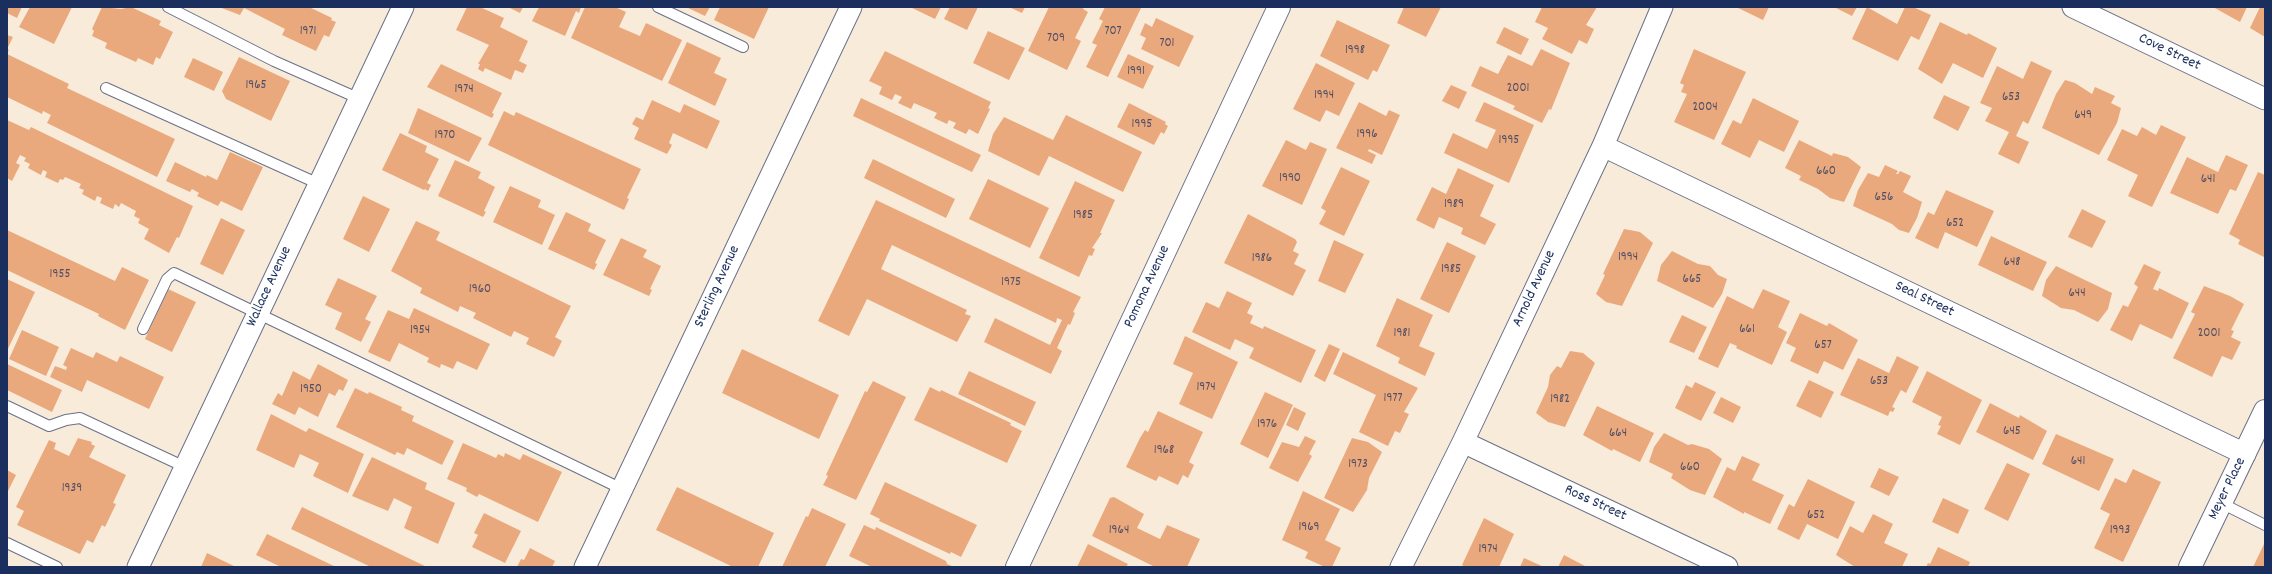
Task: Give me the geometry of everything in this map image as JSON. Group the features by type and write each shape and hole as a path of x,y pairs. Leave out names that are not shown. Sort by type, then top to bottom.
{"street":[{"name":"Wallace Avenue","path":"138,567 403,7"},
{"name":"Sterling Avenue","path":"585,567 851,7"},
{"name":"Pomona Avenue","path":"1017,567 1279,7"},
{"name":"Arnold Avenue","path":"1401,567 1463,442 1603,146 1662,7"},
{"name":"Cove Street","path":"2073,7 2265,99"},
{"name":"Seal Street","path":"1603,146 2244,454"},
{"name":"Meyer Place","path":"2190,567 2265,411"},
{"name":"Ross Street","path":"1463,442 1727,567"}],"lane":[{"path":"168,7 274,61 360,98"},
{"path":"658,7 743,47"},
{"path":"106,88 319,184"},
{"path":"143,329 167,279 174,272 622,489"},
{"path":"7,406 49,426 66,420 80,418 185,467"},
{"path":"2221,503 2265,525"},
{"path":"7,543 57,567"}],"building":[{"path":"7,7 22,7 17,18 7,13"},
{"path":"30,7 72,7 54,44 19,27"},
{"path":"102,7 121,9 131,7 161,21 159,25 173,32 160,59 156,57 153,65 138,58 136,62 105,48 107,43 92,36 94,31 92,29"},
{"path":"219,7 309,7 332,18 331,20 336,22 329,37 324,35 316,51 282,35 285,29 244,8 240,15"},
{"path":"467,7 480,7 504,18 500,27 528,41 519,61 527,65 523,73 515,70 511,80 485,68 483,72 478,69 480,64 478,64 489,45 456,30"},
{"path":"508,7 523,7 520,13"},
{"path":"539,7 581,7 579,13 576,11 565,36 532,21"},
{"path":"585,7 615,7 626,12 619,27 640,36 646,23 682,40 662,81 571,38"},
{"path":"686,7 710,7 705,16"},
{"path":"720,7 769,7 754,39 714,20"},
{"path":"910,7 941,7 935,19"},
{"path":"950,7 978,7 967,30 944,19"},
{"path":"1009,7 1025,7 1022,13"},
{"path":"1049,7 1084,7 1083,9 1088,12 1075,38 1081,41 1067,70 1028,51"},
{"path":"1105,7 1141,8 1108,77 1086,67 1097,45 1092,43 1103,21 1099,19"},
{"path":"1404,7 1441,7 1426,37 1397,23"},
{"path":"1542,7 1597,7 1586,25 1594,29 1587,44 1579,40 1572,54 1542,39 1548,28 1535,22"},
{"path":"1736,7 1769,7 1763,20"},
{"path":"1834,7 1857,7 1852,16"},
{"path":"1867,7 1897,24 1905,7 1913,7 1931,15 1919,40 1911,36 1898,61 1852,39"},
{"path":"2213,7 2247,7 2240,22"},
{"path":"2260,7 2265,7 2265,37 2250,28"},
{"path":"1156,18 1194,36 1179,67 1141,49 1146,38 1140,35 1145,23 1152,27"},
{"path":"1337,20 1390,45 1377,72 1373,70 1368,80 1320,56"},
{"path":"1940,22 1967,35 1968,33 1997,48 1983,78 1953,63 1942,84 1918,69"},
{"path":"1504,27 1529,39 1521,55 1496,43"},
{"path":"988,31 1025,48 1009,80 973,63"},
{"path":"7,35 13,37 7,49"},
{"path":"687,42 721,58 714,73 727,79 715,106 668,83"},
{"path":"1541,49 1570,63 1551,110 1549,109 1542,123 1513,109 1515,106 1471,86 1480,66 1498,74 1508,55 1532,66"},
{"path":"1694,49 1746,72 1714,140 1674,122 1687,94 1681,92 1684,85 1680,83"},
{"path":"885,51 991,102 988,108 990,109 978,134 969,129 966,134 953,128 956,123 949,120 947,124 934,118 937,113 914,103 911,109 898,103 902,97 895,94 892,100 879,94 882,87 869,81"},
{"path":"7,54 69,84 67,88 175,139 157,177 47,123 51,115 43,111 42,114 7,97"},
{"path":"1128,54 1154,66 1143,89 1117,77"},
{"path":"239,57 290,81 271,121 226,99 222,91"},
{"path":"193,58 223,72 214,91 184,77"},
{"path":"2031,61 2052,71 2028,124 2023,121 2016,136 2029,142 2019,164 1998,154 2009,132 1985,121 1992,108 1980,103 1997,66 2023,79"},
{"path":"1316,63 1355,83 1339,116 1326,110 1320,122 1293,109"},
{"path":"441,64 502,93 492,113 494,114 492,118 427,87"},
{"path":"2065,80 2075,83 2092,94 2095,87 2115,96 2111,103 2121,108 2117,123 2099,155 2042,128 2056,94"},
{"path":"1451,85 1467,92 1459,109 1442,101"},
{"path":"1944,95 1970,107 1958,131 1933,118"},
{"path":"861,98 981,155 972,172 853,116"},
{"path":"1753,98 1799,121 1784,152 1759,140 1750,158 1721,144 1733,120 1741,124"},
{"path":"652,100 680,113 684,104 720,121 707,149 673,133 669,143 672,145 667,154 634,139 639,128 632,124 636,117 643,120"},
{"path":"1359,102 1386,116 1389,110 1400,115 1382,155 1369,149 1368,151 1376,155 1372,164 1336,148"},
{"path":"1484,102 1534,125 1509,183 1444,153 1453,133 1487,149 1496,130 1475,121"},
{"path":"1129,103 1166,122 1165,124 1168,126 1164,134 1161,132 1154,145 1117,127"},
{"path":"418,108 482,138 469,162 408,133"},
{"path":"504,111 514,116 516,112 641,169 627,198 629,199 624,210 488,145"},
{"path":"1066,115 1142,152 1123,192 1049,156 1039,176 988,151 993,134 1004,117 1053,140"},
{"path":"7,120 29,130 31,127 193,206 179,238 177,237 169,253 144,239 149,229 138,223 140,219 134,216 136,211 121,203 119,207 115,204 113,209 100,203 102,198 97,196 95,201 82,194 84,190 79,188 81,184 65,177 63,180 60,179 58,183 45,177 47,172 43,170 41,175 28,168 30,164 24,161 26,158 20,155 16,163 20,165 12,181 7,178"},
{"path":"2161,125 2186,137 2152,207 2128,196 2138,175 2107,160 2122,129 2137,136 2142,127 2156,135"},
{"path":"400,133 427,146 425,152 439,159 427,183 431,185 428,191 382,170"},
{"path":"1286,140 1306,150 1310,142 1327,149 1302,205 1262,186"},
{"path":"1799,140 1832,156 1833,153 1848,157 1861,167 1844,202 1830,198 1818,189 1799,180 1801,176 1785,168"},
{"path":"230,152 263,167 242,211 221,201 218,206 197,196 199,193 192,189 190,192 166,181 175,162 206,177 207,175 217,180"},
{"path":"2226,155 2248,165 2236,191 2230,189 2218,214 2170,193 2187,157 2218,172"},
{"path":"873,159 955,199 946,218 864,178"},
{"path":"455,160 481,172 478,178 495,187 484,211 486,212 483,217 438,196"},
{"path":"1885,165 1898,171 1896,174 1900,171 1911,176 1903,192 1922,202 1917,218 1909,233 1899,230 1892,224 1853,206 1858,190 1868,173 1879,177"},
{"path":"1341,167 1370,181 1344,236 1319,224 1326,211 1321,208"},
{"path":"1458,168 1494,185 1480,216 1496,224 1485,245 1461,234 1463,228 1439,217 1434,229 1416,220 1432,187 1446,194"},
{"path":"2258,172 2265,175 2264,257 2238,244 2240,240 2229,234"},
{"path":"988,179 1049,208 1030,248 969,219"},
{"path":"1075,181 1115,200 1100,233 1102,233 1092,248 1095,249 1092,256 1089,255 1079,277 1039,258"},
{"path":"510,186 541,200 538,207 555,215 542,245 493,222"},
{"path":"1946,190 1994,211 1977,247 1945,232 1938,249 1915,238 1928,212 1934,215"},
{"path":"363,196 390,209 369,252 343,239"},
{"path":"876,200 1081,297 1073,312 1075,313 1070,325 1068,324 1057,348 1062,351 1051,374 984,342 995,318 1050,345 1062,320 1057,318 1056,323 892,245 881,269 967,310 965,314 971,316 957,342 867,299 849,336 818,321"},
{"path":"2082,209 2106,221 2092,248 2068,237"},
{"path":"566,212 591,224 588,231 606,240 595,263 597,264 594,270 548,249"},
{"path":"1248,214 1295,239 1297,242 1293,251 1299,254 1294,264 1306,270 1293,296 1224,263"},
{"path":"221,218 245,230 223,275 200,264"},
{"path":"416,221 440,232 436,240 571,306 555,337 562,341 554,357 526,344 529,338 514,331 511,337 473,318 476,313 460,306 458,312 420,293 422,288 391,271"},
{"path":"1624,229 1640,232 1653,243 1622,306 1606,302 1596,294 1605,275 1603,274"},
{"path":"7,230 115,281 122,267 149,280 125,330 98,316 99,314 7,270"},
{"path":"1991,236 2047,262 2033,291 1978,265"},
{"path":"621,238 647,250 643,257 661,266 650,289 652,290 649,296 603,275"},
{"path":"1334,240 1364,254 1345,293 1318,281"},
{"path":"1447,242 1476,256 1449,313 1420,299"},
{"path":"1672,251 1698,264 1710,266 1718,275 1727,279 1722,294 1713,308 1657,281 1661,265"},
{"path":"2144,264 2161,272 2153,289 2158,291 2159,288 2189,303 2172,339 2140,324 2132,341 2110,330 2123,305 2128,307 2138,287 2134,284"},
{"path":"2056,266 2112,293 2108,309 2098,322 2074,310 2061,308 2042,296 2046,280"},
{"path":"338,278 377,296 365,319 371,322 361,342 335,329 342,313 325,305"},
{"path":"7,279 35,292 7,351"},
{"path":"2204,286 2230,296 2244,304 2231,330 2234,331 2231,337 2241,342 2232,360 2222,356 2212,377 2173,358 2195,314 2191,312"},
{"path":"168,289 196,302 172,352 145,339"},
{"path":"1763,289 1790,301 1778,327 1787,332 1772,365 1736,348 1737,346 1730,343 1718,368 1698,359 1727,296 1753,309"},
{"path":"1227,291 1252,303 1247,313 1253,316 1250,323 1263,329 1264,326 1316,350 1301,383 1249,358 1254,348 1235,339 1230,350 1192,332 1206,302 1219,308"},
{"path":"1397,298 1433,315 1419,346 1435,353 1425,376 1398,363 1400,358 1376,346"},
{"path":"414,308 490,344 477,370 457,361 453,369 441,364 440,368 427,362 429,358 399,343 390,362 368,352 388,310 409,319"},
{"path":"1800,313 1827,326 1829,323 1858,340 1843,370 1824,361 1818,374 1790,361 1796,348 1786,343"},
{"path":"1682,315 1707,327 1694,353 1669,342"},
{"path":"22,330 59,347 46,376 9,359"},
{"path":"1185,336 1238,362 1212,419 1179,404 1193,373 1173,364"},
{"path":"1329,344 1340,349 1325,382 1314,376"},
{"path":"71,348 93,358 96,352 117,362 120,356 164,377 149,409 87,380 82,392 50,377 55,366 66,370 67,367 63,365"},
{"path":"742,349 839,395 819,439 722,393"},
{"path":"1570,351 1583,353 1595,363 1565,427 1548,422 1536,413 1548,387 1550,375 1557,366 1561,368"},
{"path":"1343,352 1418,388 1404,412 1409,414 1400,433 1395,431 1388,446 1359,432 1376,395 1333,374"},
{"path":"1897,356 1919,367 1906,393 1901,390 1892,407 1895,408 1893,412 1890,411 1888,416 1840,395 1858,358 1889,373"},
{"path":"7,364 62,390 52,412 7,390"},
{"path":"318,364 348,380 343,391 339,389 335,396 329,393 318,417 299,407 295,415 272,404 278,393 282,396 293,371 310,380"},
{"path":"969,371 1036,402 1025,426 958,394"},
{"path":"1927,371 1982,400 1960,445 1937,434 1941,426 1938,425 1942,417 1912,402"},
{"path":"1809,380 1834,392 1821,418 1796,406"},
{"path":"873,381 906,397 856,500 823,485 828,476 826,475 865,391 867,392"},
{"path":"1695,382 1716,392 1701,421 1675,408 1686,385 1692,388"},
{"path":"930,387 940,392 941,390 1011,423 1010,425 1022,431 1007,463 914,420"},
{"path":"355,388 368,394 369,392 402,407 401,410 414,416 412,421 454,441 442,465 407,448 404,455 397,452 395,455 336,427"},
{"path":"1265,392 1293,405 1268,458 1240,444"},
{"path":"1721,397 1741,407 1733,423 1713,413"},
{"path":"1990,403 2019,418 2020,415 2047,431 2033,460 1976,432"},
{"path":"1597,406 1654,433 1640,462 1613,449 1612,451 1583,435"},
{"path":"1294,407 1306,413 1298,431 1286,425"},
{"path":"1158,411 1203,432 1189,462 1194,465 1188,478 1183,475 1178,485 1159,476 1156,481 1126,467 1140,438 1145,430 1148,432"},
{"path":"271,414 306,432 309,428 364,454 348,493 313,476 319,463 300,454 294,468 256,450"},
{"path":"1664,433 1688,445 1692,444 1709,449 1722,459 1705,495 1690,490 1671,478 1673,474 1649,462 1654,447"},
{"path":"2056,434 2114,459 2099,491 2042,464"},
{"path":"1305,436 1316,441 1309,454 1312,456 1298,482 1269,468 1282,442 1299,447"},
{"path":"78,438 92,442 91,444 95,446 89,457 126,475 113,503 116,504 105,527 102,525 93,543 87,540 80,554 17,525 24,511 16,507 49,440 56,443 54,449 69,456"},
{"path":"1352,438 1368,442 1382,452 1369,478 1367,490 1353,512 1324,498"},
{"path":"463,443 496,458 498,454 504,457 505,453 520,460 523,454 562,472 538,522 479,494 477,497 466,491 467,488 447,479"},
{"path":"1742,456 1760,464 1752,480 1784,495 1770,524 1744,512 1744,514 1713,497 1727,467 1735,471"},
{"path":"372,457 427,483 425,489 455,503 438,544 404,528 412,507 394,498 388,511 352,496"},
{"path":"2007,463 2030,474 2008,521 1984,509"},
{"path":"1879,468 1899,477 1889,496 1870,487"},
{"path":"2133,469 2161,482 2123,562 2094,548 2110,514 2100,509 2115,478 2126,483"},
{"path":"7,470 16,475 7,493"},
{"path":"1808,479 1855,502 1838,539 1807,524 1799,540 1777,529 1789,504 1794,507"},
{"path":"885,482 977,525 961,557 951,552 950,554 879,521 880,519 870,514"},
{"path":"677,487 774,533 758,567 733,567 656,530"},
{"path":"1303,491 1340,509 1325,540 1341,548 1332,567 1325,567 1305,558 1308,552 1282,540"},
{"path":"1114,497 1144,514 1137,528 1160,539 1167,525 1200,539 1187,567 1155,567 1092,536 1110,498"},
{"path":"1943,498 1969,510 1958,534 1932,522"},
{"path":"302,507 427,567 371,567 291,529"},
{"path":"812,508 846,524 825,567 782,567 806,516 808,517"},
{"path":"484,513 521,531 505,563 472,547 478,535 474,533"},
{"path":"1873,514 1893,524 1884,543 1908,554 1902,567 1855,567 1836,555 1850,526 1863,533"},
{"path":"1484,518 1514,534 1499,567 1465,567 1462,565"},
{"path":"864,525 875,530 876,527 946,561 947,564 954,567 872,567 849,556"},
{"path":"267,534 336,567 281,567 256,555"},
{"path":"2265,542 2265,567 2253,567"},
{"path":"1088,544 1128,564 1126,567 1077,567"},
{"path":"1938,547 1970,562 1968,567 1926,567 1928,563 1930,564"},
{"path":"530,548 555,561 552,567 517,567 521,559 524,560"},
{"path":"207,553 236,567 201,567"},
{"path":"1564,555 1585,566 1558,567"},
{"path":"1524,558 1544,567 1520,567"}]}
